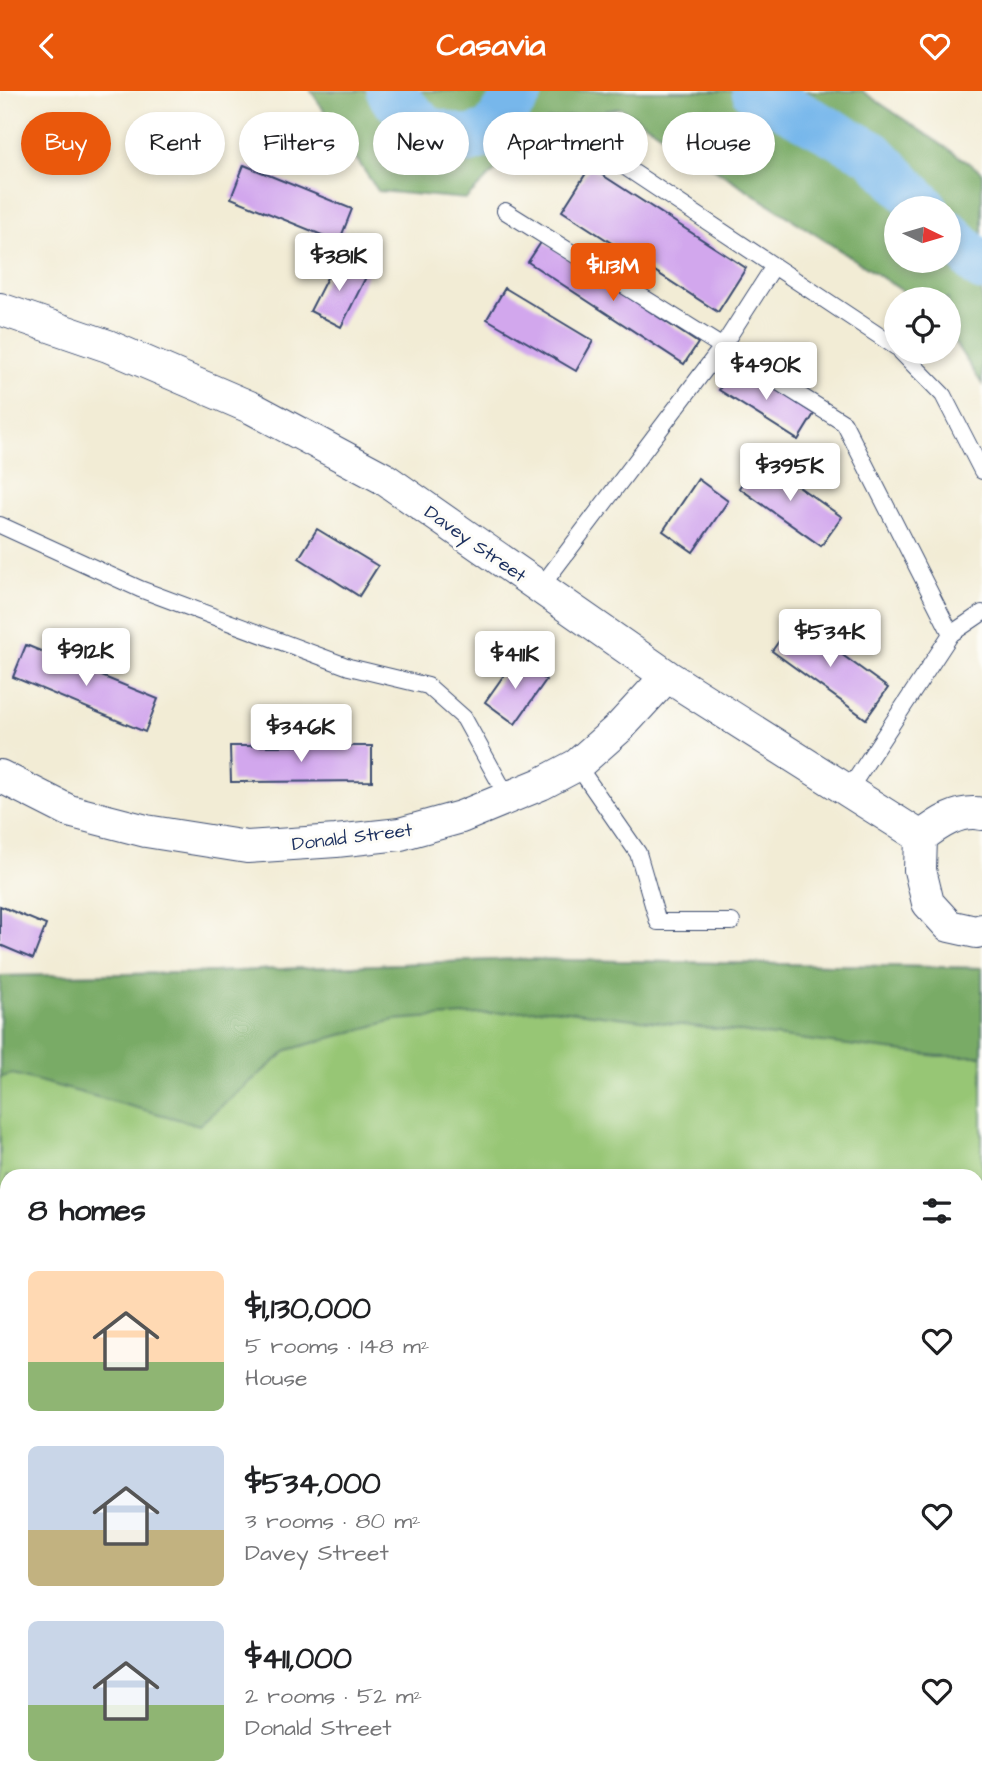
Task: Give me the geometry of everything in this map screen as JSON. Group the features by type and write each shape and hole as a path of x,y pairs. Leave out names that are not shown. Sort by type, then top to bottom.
{"street":[{"name":"Davey Street","path":"0,309 108,346 252,408 383,478 667,676 921,837"},
{"name":"Donald Street","path":"0,776 69,811 146,831 247,847 400,834 461,817 508,799 577,765 620,727 667,676"},
{"path":"982,814 949,818 921,837 920,870 928,903 949,926 976,932 982,930"}],"lane":[{"path":"637,175 884,339"},
{"path":"505,211 844,423 951,634"},
{"path":"540,588 722,347 774,266"},
{"path":"913,364 943,395 982,471"},
{"path":"0,525 140,589 349,667 428,686 464,717 508,799"},
{"path":"848,791 951,634 982,613"},
{"path":"577,765 638,853 658,922 732,922"}],"green space":[{"path":"311,91 862,91 982,172 982,384 961,352 961,287 897,287 724,175 775,175 775,112 662,112 662,135 648,126 648,112 627,112 621,108 596,112 483,112 483,175 491,175 466,199 378,191 359,163 359,112 325,112"},
{"path":"519,959 982,968 982,1169 0,1169 0,976 190,973"},
{"path":"519,959 982,968 982,1056 938,1056 551,1009 394,1020 288,1050 199,1125 13,1074 0,1077 0,976 190,973"}],"building":[{"path":"240,175 269,175 352,209 339,242 231,198"},
{"path":"585,175 602,175 746,268 718,312 562,211"},
{"path":"542,241 698,343 684,364 528,262"},
{"path":"336,260 367,275 341,327 310,311"},
{"path":"505,288 593,341 576,371 487,319"},
{"path":"735,364 814,414 798,440 719,390"},
{"path":"759,459 842,517 821,546 739,488"},
{"path":"698,479 728,501 693,552 663,531"},
{"path":"317,529 378,566 359,596 299,558"},
{"path":"794,620 888,688 866,719 772,651"},
{"path":"26,645 158,699 145,732 13,677"},
{"path":"516,658 546,680 515,724 485,702"},
{"path":"230,746 372,746 372,781 231,782"},
{"path":"0,906 46,925 33,959 0,945"}],"waterway":[{"path":"390,91 426,129 467,140 492,132 520,91"},
{"path":"755,91 873,154 913,196"},
{"path":"961,246 982,268"}]}
